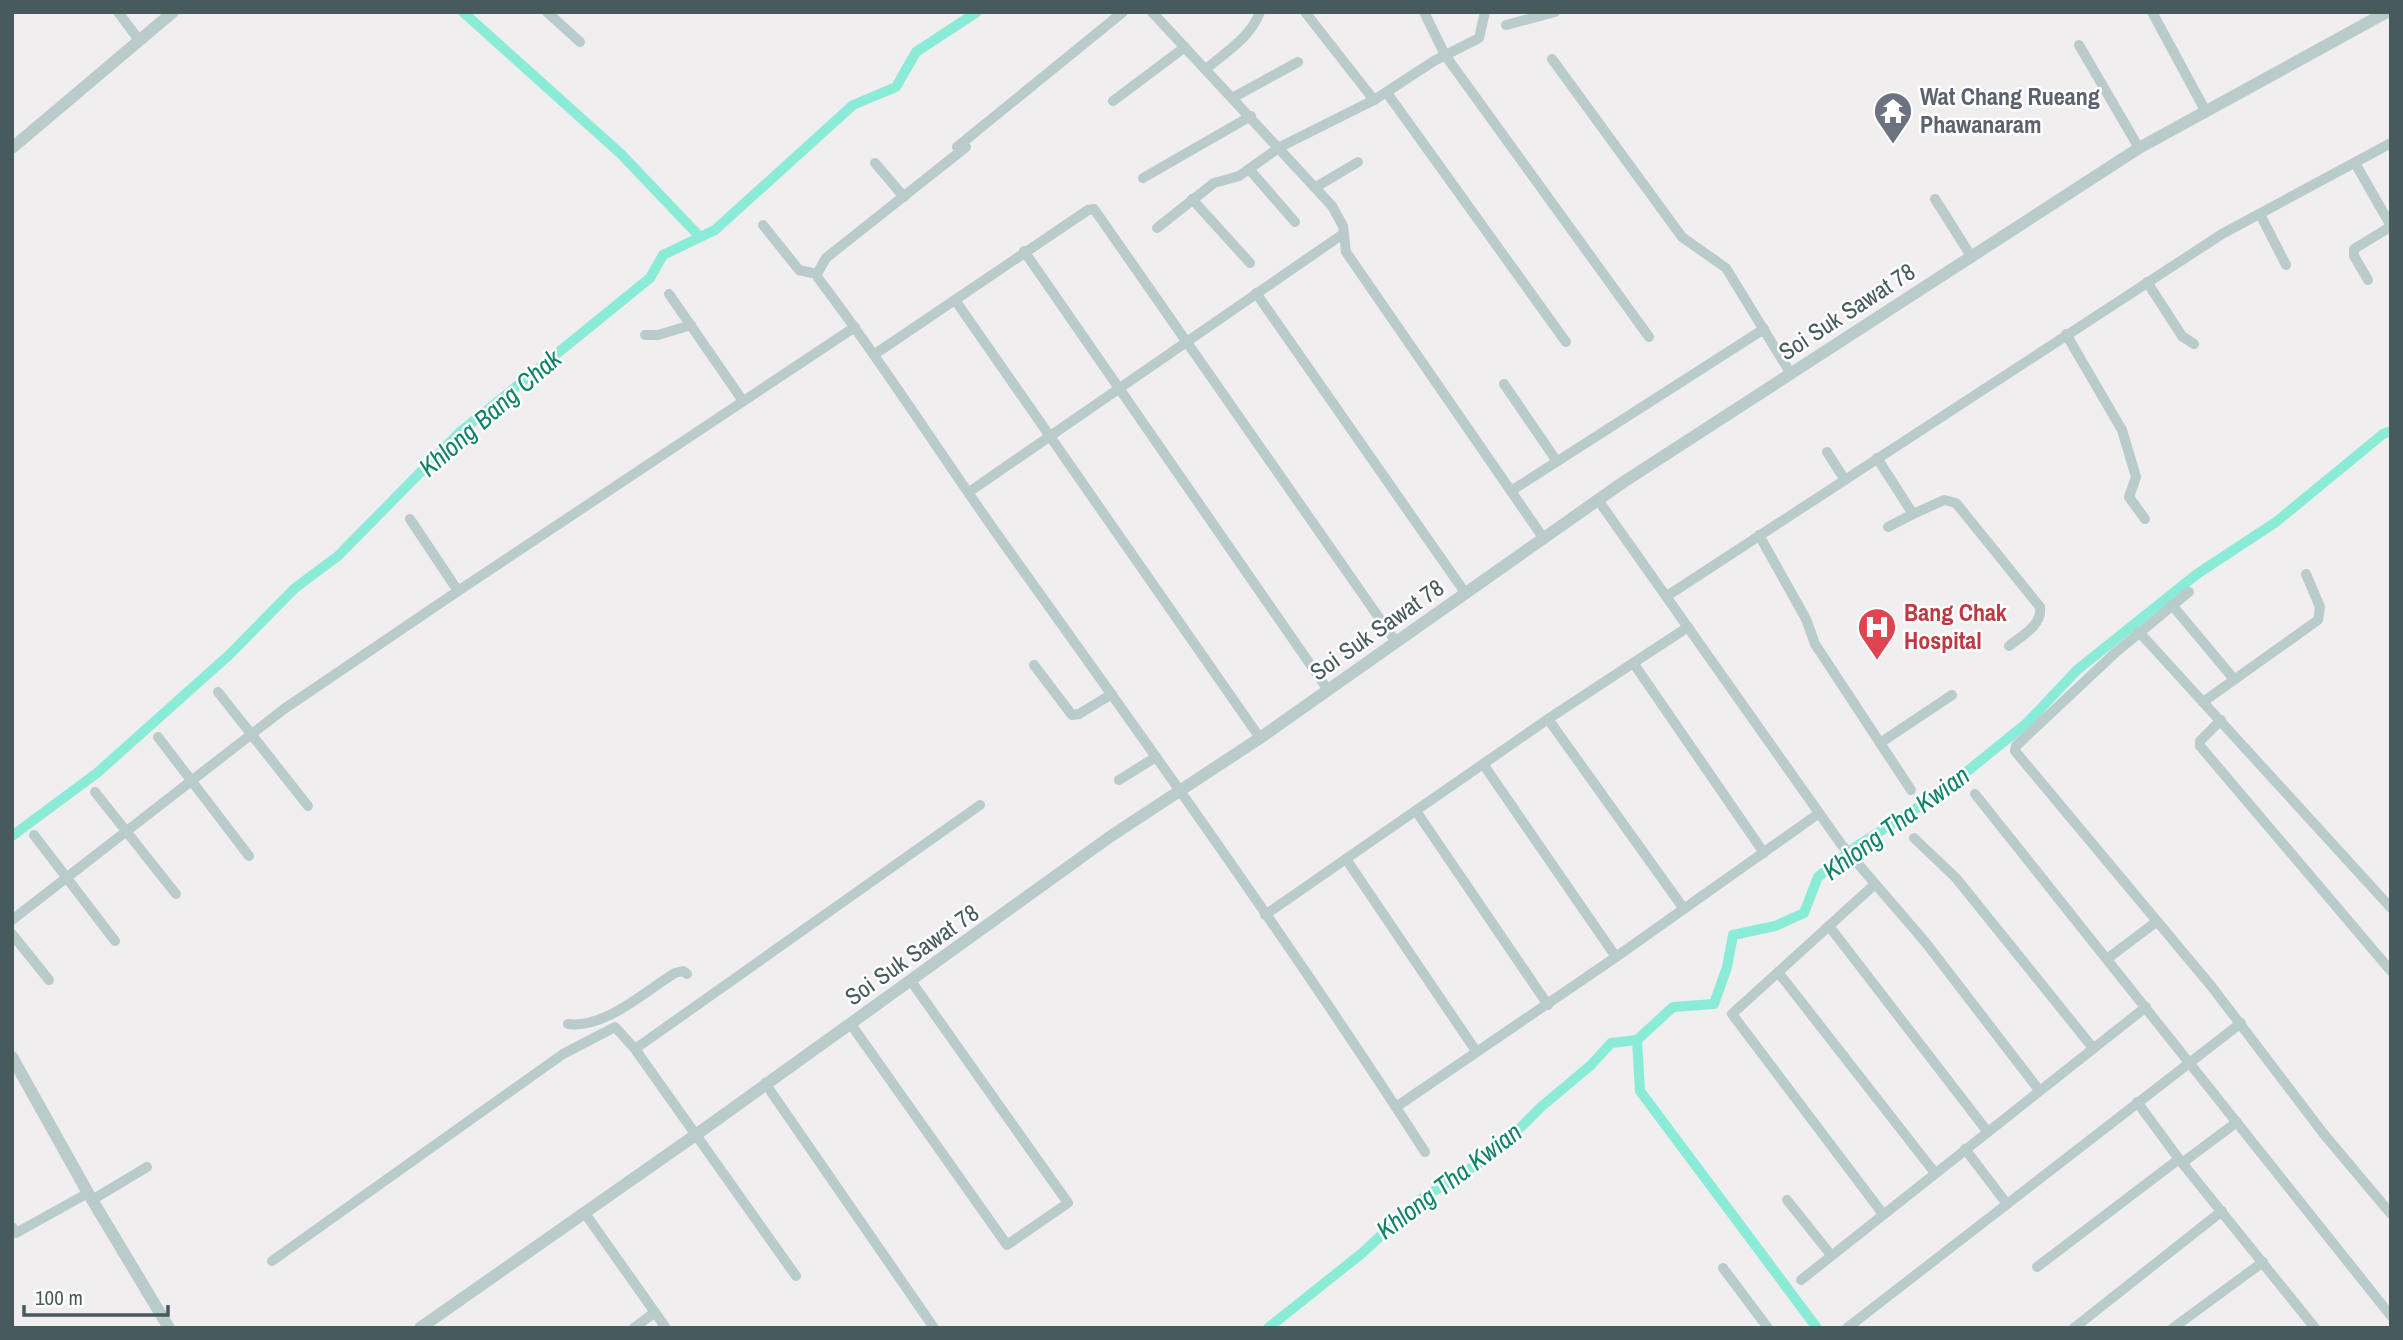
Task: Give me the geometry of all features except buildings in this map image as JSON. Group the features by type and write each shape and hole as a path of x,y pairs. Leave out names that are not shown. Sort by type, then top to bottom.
{"street":[{"path":"118,12 139,40"},
{"path":"12,148 173,12"},
{"path":"547,12 580,42"},
{"path":"921,178 1124,12"},
{"path":"1152,12 1280,147 1340,219 1346,252 1544,539"},
{"path":"1206,69 1253,29 1260,12"},
{"path":"1305,12 1374,100"},
{"path":"1424,12 1445,55 1650,337"},
{"path":"1157,228 1214,183 1234,178 1280,147 1387,93 1445,55 1479,38 1485,12"},
{"path":"1506,25 1555,12"},
{"path":"2152,12 2204,110"},
{"name":"Soi Suk Sawat 78","path":"420,1328 640,1175 765,1083 1179,790 1260,738 1598,500 2139,148 2372,16 2387,12"},
{"path":"2078,45 2139,148"},
{"path":"1113,102 1185,47"},
{"path":"1552,59 1682,237 1726,268 1791,374"},
{"path":"1234,97 1298,62"},
{"path":"1387,93 1566,342"},
{"path":"1143,178 1251,116"},
{"path":"1667,596 2147,282 2260,214 2391,143"},
{"path":"817,274 826,258 868,222 966,147"},
{"path":"1316,187 1359,162"},
{"path":"875,163 904,197"},
{"path":"2355,163 2390,227 2354,249 2354,256 2368,280"},
{"path":"1249,169 1295,222"},
{"path":"1192,199 1250,264"},
{"path":"1935,199 1971,257"},
{"path":"875,355 1024,251 1088,209 1094,209 1396,642"},
{"path":"2260,214 2286,265"},
{"path":"763,225 799,270 817,274 875,355 1179,790 1425,1152"},
{"path":"969,492 1343,234"},
{"path":"1024,251 1121,389 1228,550 1328,690"},
{"path":"2147,282 2182,336 2194,344"},
{"path":"1256,293 1466,594"},
{"path":"669,294 743,401"},
{"path":"955,300 1260,738"},
{"path":"645,335 658,335 691,325"},
{"path":"12,920 288,707 855,327"},
{"path":"1511,491 1764,329"},
{"path":"2066,334 2122,430 2136,477 2129,497 2145,519"},
{"path":"1503,384 1556,460"},
{"path":"1827,452 1844,480"},
{"path":"1877,458 1913,514"},
{"path":"1598,500 1818,814 1874,885 1926,943 2039,1090"},
{"path":"1888,527 1944,500 1956,503 2040,607 2036,624 2009,646"},
{"path":"410,519 458,591"},
{"path":"1759,535 1806,619 1815,644 1912,790"},
{"path":"2203,702 2233,678 2318,620 2320,607 2306,574"},
{"path":"2189,592 2139,632 2016,746 2015,751 2241,1024 2308,1114 2391,1214"},
{"path":"2172,605 2233,678"},
{"path":"1265,915 1548,719 1688,627"},
{"path":"2139,632 2391,908"},
{"path":"1634,664 1764,853"},
{"path":"1034,665 1072,715 1079,715 1112,694"},
{"path":"218,692 308,806"},
{"path":"1880,743 1952,695"},
{"path":"1548,719 1684,909"},
{"path":"2221,720 2200,741 2200,746 2391,971"},
{"path":"158,737 249,856"},
{"path":"1119,780 1156,757"},
{"path":"1483,764 1616,957"},
{"path":"95,792 176,894"},
{"path":"1975,794 2391,1316"},
{"path":"635,1049 980,805"},
{"path":"1416,811 1548,1005"},
{"path":"1396,1107 1548,1005 1818,814"},
{"path":"34,835 115,941"},
{"path":"1914,838 1956,878 2093,1048"},
{"path":"1346,859 1476,1051"},
{"path":"1874,885 1735,1010 1732,1017 1883,1214"},
{"path":"2107,959 2156,922"},
{"path":"1829,926 1987,1131"},
{"path":"12,934 49,980"},
{"path":"568,1024 589,1023 675,973 683,971 687,974"},
{"path":"1778,972 1935,1173"},
{"path":"850,1024 1007,1245 1068,1203 911,981"},
{"path":"1801,1280 2146,1007"},
{"path":"610,1013 615,1027 635,1049 697,1134 796,1276"},
{"path":"1847,1328 2189,1061 2241,1024"},
{"path":"272,1261 559,1057 615,1027"},
{"path":"12,1057 90,1196 169,1328"},
{"path":"765,1083 934,1328"},
{"path":"2137,1102 2180,1161 2315,1328"},
{"path":"2037,1267 2237,1122"},
{"path":"1965,1149 2007,1204"},
{"path":"13,1232 147,1167"},
{"path":"1787,1200 1831,1255"},
{"path":"2074,1328 2222,1211"},
{"path":"584,1212 666,1328"},
{"path":"2173,1328 2263,1262"},
{"path":"1723,1268 1768,1328"},
{"path":"634,1328 655,1312"}],"waterway":[{"path":"463,12 621,154 700,237"},
{"name":"Khlong Bang Chak","path":"12,836 97,773 229,655 295,588 338,556 459,433 650,278 663,255 715,230 853,105 896,87 916,52 977,12"},
{"name":"Khlong Tha Kwian","path":"1268,1328 1361,1254 1421,1199 1494,1154 1541,1107 1591,1065 1611,1043 1637,1040 1673,1007 1714,1004 1727,967 1733,935 1775,926 1804,913 1818,877 1857,846 1939,794 2027,723 2077,670 2197,574 2276,522 2383,434 2391,431"},
{"path":"1637,1040 1640,1091 1817,1328"}],"place":[{"name":"Wat Chang Rueang Phawanaram","path":"1893,145"},
{"name":"Bang Chak Hospital","path":"1877,661"}]}
